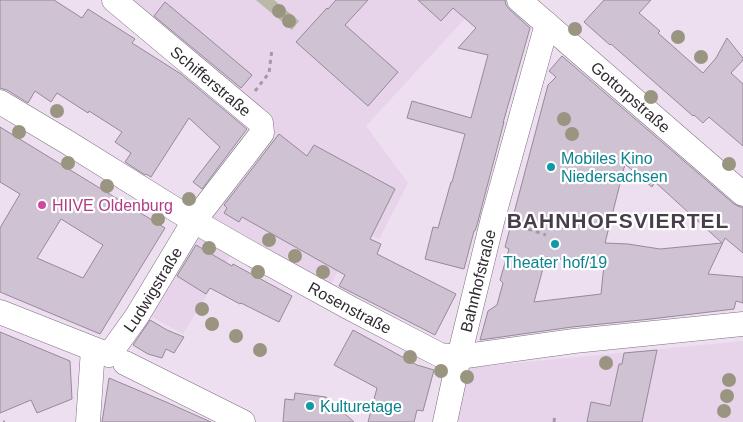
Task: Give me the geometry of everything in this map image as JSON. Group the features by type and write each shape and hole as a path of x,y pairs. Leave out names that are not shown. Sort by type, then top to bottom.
{"street":[{"name":"Schifferstraße","path":"114,0 261,123 262,133 194,221"},
{"name":"Gottorpstraße","path":"519,0 743,194"},
{"name":"Bahnhofstraße","path":"445,422 493,218 547,24"},
{"name":"Rosenstraße","path":"0,102 194,221 333,299 440,355 459,357 574,341 743,324"},
{"name":"Ludwigstraße","path":"109,356 137,316 194,221"},
{"path":"0,312 109,356 243,422"},
{"path":"88,422 109,356"}],"path":[{"path":"243,108 269,73 272,49"},
{"path":"493,218 546,235"},
{"path":"554,422 555,415"}],"shaded area":[{"path":"120,0 482,0 366,126 408,183 379,239 358,230 328,291 238,243 183,334 148,315 202,224 266,138"},
{"path":"743,341 743,422 450,422 465,368"}],"green space":[{"path":"256,0 274,0 299,21 292,30"}],"building":[{"path":"0,0 54,0 82,18 88,9 135,39 132,43 181,74 247,129 202,189 193,182 220,147 189,118 151,177 145,175 125,162 131,153 115,142 122,132 89,111 88,113 57,93 51,102 35,91 28,103 7,90 0,88"},
{"path":"336,0 368,0 345,25 398,72 368,106 296,42"},
{"path":"418,0 505,0 510,10 530,28 464,269 425,259 433,227 438,228 465,134 407,118 412,101 471,118 488,55 458,48 476,28 453,8 441,21"},
{"path":"604,0 651,0 639,13 660,31 658,33 703,73 716,58 727,38 743,58 731,73 743,84 743,146 709,117 703,123 693,116 584,22"},
{"path":"165,2 252,75 241,88 154,16"},
{"path":"562,56 734,204 743,207 743,253 725,238 708,274 743,277 743,303 736,301 734,309 572,327 480,340 488,311 497,305 503,283 500,280 509,249 505,247 548,85 556,77 549,71","holes":["625,164 652,187 655,182 722,243 660,249 628,244 605,243","546,257 604,265 601,294 534,302"]},
{"path":"0,127 165,228 100,334 0,292 0,228 20,194 0,182","holes":["61,219 103,245 83,278 37,258"]},
{"path":"279,134 307,156 314,145 395,189 370,239 381,244 377,254 456,294 435,335 339,286 345,275 242,217 239,222 224,213 227,208 224,205"},
{"path":"196,245 232,266 233,264 292,296 279,322 210,288 206,294 177,276"},
{"path":"150,320 184,337 174,353 166,349 162,358 148,354 133,345"},
{"path":"353,330 417,365 434,370 423,411 417,410 414,422 368,422 377,388 334,365"},
{"path":"0,332 70,361 72,399 37,413 31,400 0,413"},
{"path":"657,350 642,422 587,422 591,402 610,406 619,364 622,364 624,353"},
{"path":"109,378 166,402 211,422 102,422"},
{"name":"Kulturetage","path":"295,393 326,397 354,422 283,422 285,399 294,400"}],"place":[{"name":"Mobiles Kino Niedersachsen","path":"551,167"},
{"name":"HIIVE Oldenburg","path":"42,205"},
{"name":"Theater hof/19","path":"555,244"},
{"name":"Kulturetage","path":"310,406"}],"district":[{"name":"BAHNHOFSVIERTEL","path":"618,221"}]}
